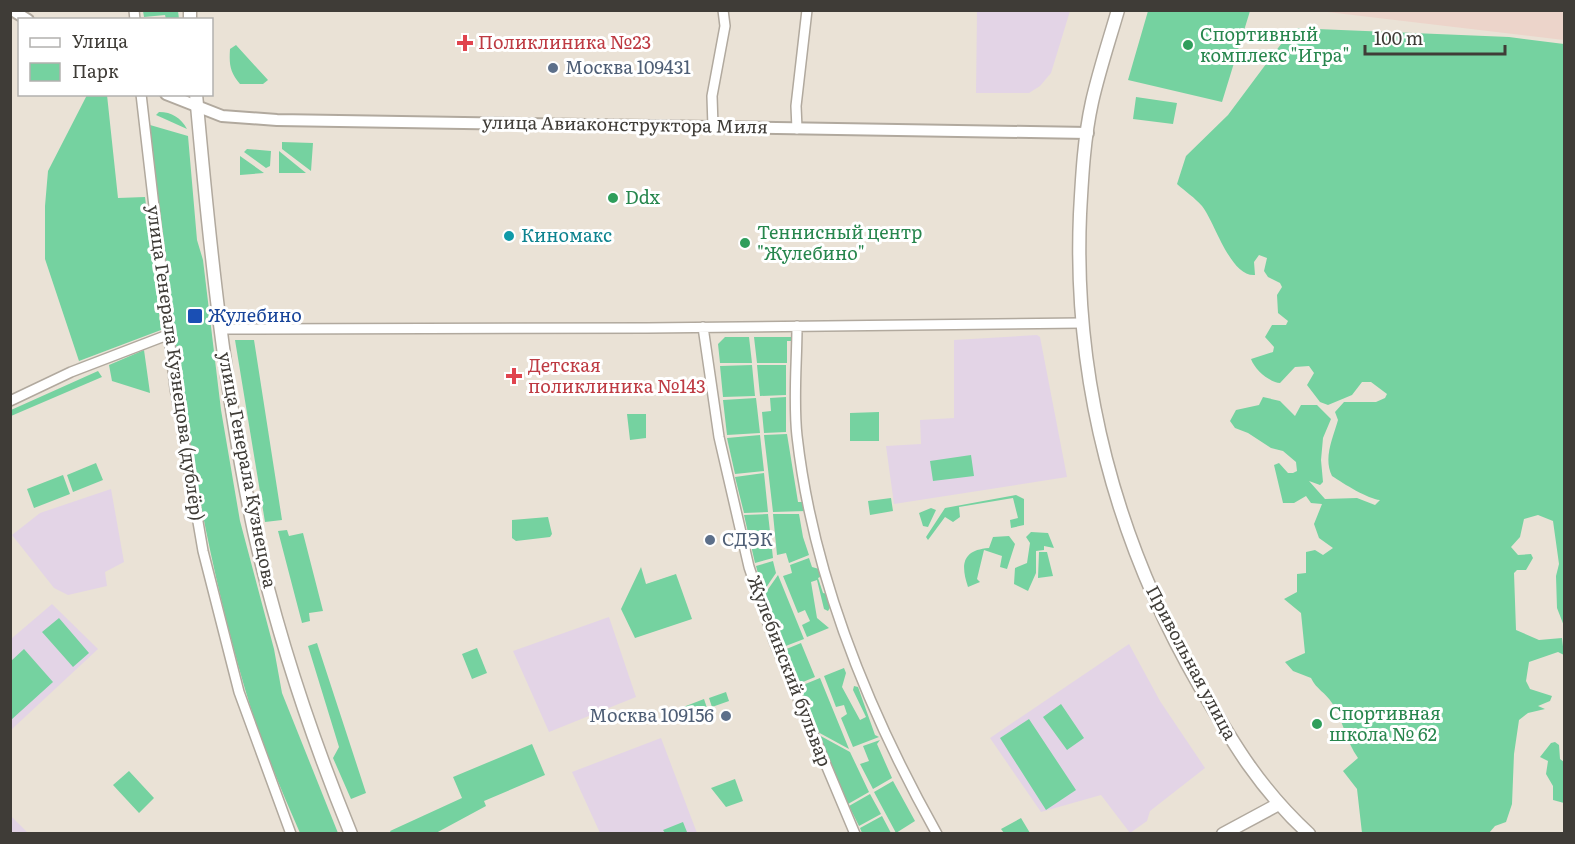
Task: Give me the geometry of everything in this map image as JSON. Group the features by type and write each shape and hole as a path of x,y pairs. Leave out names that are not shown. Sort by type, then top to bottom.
{"main road":[{"name":"Привольная улица","path":"1118,10 1092,103 1082,174 1078,263 1082,323 1092,404 1101,447 1121,514 1160,614 1216,715 1248,765 1277,805 1309,834"},
{"name":"улица Генерала Кузнецова","path":"196,96 220,329 243,470 267,584 300,698 351,834"},
{"path":"1223,834 1277,805"}],"street":[{"path":"12,10 25,18"},
{"path":"713,127 712,96 725,26 723,10"},
{"path":"797,129 796,106 807,10"},
{"name":"улица Генерала Кузнецова (дублёр)","path":"141,96 181,426 209,577 239,692 291,834"},
{"name":"улица Авиаконструктора Миля","path":"170,96 222,116 277,120 1088,133"},
{"path":"220,329 1082,323"},
{"path":"797,326 796,434 812,522 838,618 899,767 937,834"},
{"name":"Жулебинский бульвар","path":"703,327 719,437 749,567 774,641 855,834"},
{"path":"10,401 71,372 170,334"}],"shaded area":[{"path":"977,11 1070,11 1051,73 1040,86 1029,93 976,93"},
{"path":"1319,11 1564,11 1564,40"},
{"path":"1037,335 1040,337 1067,477 894,504 886,446 921,444 920,420 954,418 954,340"},
{"path":"111,489 124,562 105,572 107,586 68,595 54,588 12,535 40,513"},
{"path":"52,604 98,649 11,730 11,639"},
{"path":"609,617 636,697 549,732 513,651"},
{"path":"1129,644 1160,701 1205,768 1150,811 1147,821 1130,833 1101,795 1041,812 990,738"},
{"path":"661,738 697,833 600,833 572,772"},
{"path":"11,816 28,833 11,833"}],"green space":[{"path":"143,11 178,11 179,18 166,18 165,15 144,17"},
{"name":"Спортивный комплекс \"Игра\"","path":"1148,11 1250,11 1222,102 1128,80"},
{"path":"1293,28 1509,37 1564,44 1564,626 1557,608 1556,576 1559,564 1553,521 1538,515 1524,519 1520,537 1511,547 1518,555 1531,554 1533,558 1526,570 1517,570 1514,573 1516,630 1539,640 1562,638 1564,655 1558,652 1529,662 1526,681 1530,689 1552,696 1550,701 1538,706 1545,709 1528,713 1519,720 1514,754 1512,804 1506,822 1495,826 1489,833 1362,833 1357,789 1343,771 1358,758 1330,700 1311,678 1293,671 1285,662 1305,653 1301,613 1284,599 1297,592 1297,574 1306,573 1306,552 1315,550 1323,555 1333,548 1319,538 1314,524 1322,504 1311,503 1306,496 1294,503 1283,503 1274,465 1279,463 1288,473 1293,473 1297,471 1296,462 1283,451 1271,448 1248,433 1235,428 1230,421 1236,410 1259,405 1263,397 1280,401 1295,416 1301,405 1317,405 1331,419 1323,438 1321,460 1323,482 1320,485 1309,481 1325,499 1357,498 1375,505 1380,500 1349,487 1332,476 1328,462 1338,420 1335,412 1344,402 1376,402 1385,398 1387,394 1371,382 1362,382 1352,395 1328,405 1320,402 1307,385 1314,373 1309,366 1295,367 1280,383 1267,378 1259,371 1251,359 1273,352 1274,347 1265,337 1272,325 1286,325 1288,321 1278,313 1277,295 1282,287 1280,283 1268,277 1264,271 1267,258 1259,255 1254,262 1255,275 1246,273 1238,267 1224,247 1202,206 1177,184 1186,156 1228,115"},
{"path":"236,45 268,80 263,84 240,84 237,80 232,72 230,60 230,49"},
{"path":"86,96 107,96 118,198 145,197 161,330 79,361 45,259 45,206 48,171"},
{"path":"1136,97 1177,103 1173,124 1133,119"},
{"path":"159,112 176,116 187,129 156,115"},
{"path":"150,125 188,136 197,240 203,260 221,410 240,521 274,649 282,693 338,833 300,833 257,726 226,620 196,480 184,409 165,267"},
{"path":"282,142 313,143 311,171 282,149"},
{"path":"247,149 271,151 270,166 266,168 244,152"},
{"path":"279,151 306,173 279,173"},
{"path":"240,156 264,173 240,175"},
{"path":"725,337 749,337 752,363 720,363 718,344"},
{"path":"754,337 793,337 793,341 787,341 787,363 757,363"},
{"path":"235,340 254,340 282,520 265,522"},
{"path":"144,350 150,393 112,381 109,365"},
{"path":"752,365 755,396 723,397 720,366"},
{"path":"757,365 786,365 786,395 760,396"},
{"path":"98,371 102,377 11,416 11,410"},
{"path":"786,397 786,432 764,433 762,412 771,411 770,398"},
{"path":"756,398 760,433 727,435 723,400"},
{"path":"879,412 879,441 850,441 850,413"},
{"path":"627,414 646,414 646,438 630,440"},
{"path":"787,434 798,502 805,502 806,511 773,512 764,435"},
{"path":"760,435 764,471 735,474 727,438"},
{"path":"971,455 974,476 933,481 930,461"},
{"path":"96,463 103,480 73,492 67,475"},
{"path":"764,473 768,512 744,513 735,477"},
{"path":"63,475 70,494 34,508 27,489"},
{"path":"1016,495 1024,499 1024,525 1011,528 1010,520 1018,518 1013,498 959,507 960,517 953,522 945,517 928,540 926,537 945,508"},
{"path":"891,498 893,511 870,515 868,501"},
{"path":"931,508 936,510 928,527 923,526 919,513"},
{"path":"768,514 773,558 755,563 744,515"},
{"path":"773,514 799,514 809,555 789,563 786,553 777,555"},
{"path":"548,517 552,534 550,537 516,541 512,538 512,520"},
{"path":"287,530 289,536 303,533 323,611 309,613 310,621 302,623 278,531"},
{"path":"1031,532 1048,533 1054,548 1044,546 1044,550 1036,551 1036,573 1028,591 1014,584 1015,568 1027,563 1030,543 1026,537"},
{"path":"1009,536 1015,544 1007,569 1000,567 1002,556 984,550 977,579 980,582 968,587 964,566 968,556 980,549 989,548 993,537"},
{"path":"1039,552 1047,552 1053,576 1038,578"},
{"path":"809,558 812,567 819,569 822,576 818,578 823,593 828,594 832,604 828,611 824,609 817,580 811,582 817,618 829,628 807,637 802,625 810,621 805,610 798,613 783,576 792,573 790,565"},
{"path":"773,561 776,573 763,592 756,566"},
{"path":"641,567 646,584 676,574 692,619 635,638 621,609"},
{"path":"778,575 804,639 783,647 764,595"},
{"path":"59,618 89,653 73,667 42,632"},
{"path":"317,643 366,793 351,799 333,758 339,747 308,646"},
{"path":"801,643 815,677 798,684 784,650"},
{"path":"477,648 487,673 472,679 462,654"},
{"path":"24,649 53,682 11,720 11,661"},
{"path":"844,668 846,673 842,687 860,720 866,717 853,690 854,686 858,687 875,735 879,737 853,747 841,718 847,714 844,705 836,707 824,676"},
{"path":"820,678 849,749 816,731 798,687"},
{"path":"726,692 729,701 712,707 709,698"},
{"path":"704,699 707,708 676,719 673,711"},
{"path":"1061,704 1084,738 1067,750 1043,717"},
{"path":"1029,719 1076,790 1046,810 1000,738"},
{"path":"817,734 850,752 869,792 848,804"},
{"path":"880,740 877,744 892,778 873,789 860,764 869,761 863,746"},
{"path":"1555,742 1559,745 1560,759 1564,762 1564,803 1553,800 1553,786 1546,774 1548,761 1540,757 1551,743"},
{"path":"532,744 545,775 484,801 486,806 436,833 391,833 390,831 462,798 453,777"},
{"path":"129,771 154,798 139,813 113,785"},
{"path":"735,779 743,801 726,807 711,788"},
{"path":"893,781 915,821 896,833 874,792"},
{"path":"870,794 881,814 859,826 849,806"},
{"path":"882,816 891,833 862,833 860,828"},
{"path":"1021,818 1030,833 1004,833 1001,829"},
{"path":"683,822 687,832 665,833 663,830"}],"place":[{"name":"Поликлиника №23","path":"465,43"},
{"name":"Спортивный комплекс \"Игра\"","path":"1188,45"},
{"name":"Москва 109431","path":"553,68"},
{"name":"Ddx","path":"613,198"},
{"name":"Киномакс","path":"509,236"},
{"name":"Теннисный центр \"Жулебино\"","path":"745,243"},
{"name":"Жулебино","path":"195,316"},
{"name":"Детская поликлиника №143","path":"514,376"},
{"name":"СДЭК","path":"710,540"},
{"name":"Москва 109156","path":"726,716"},
{"name":"Спортивная школа № 62","path":"1317,724"}]}
